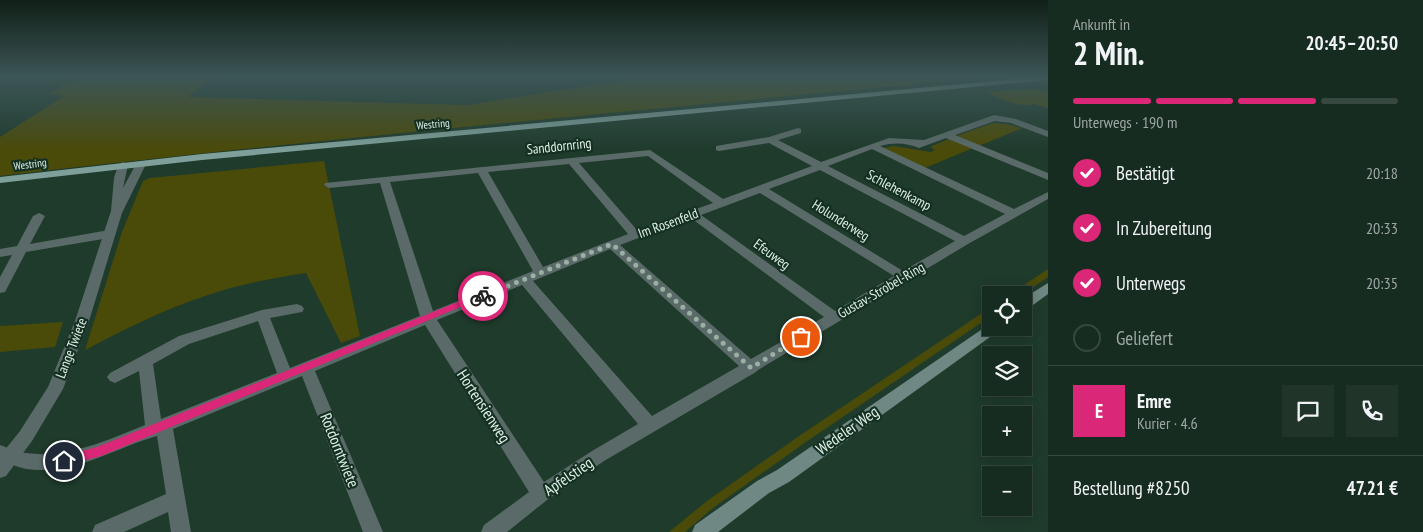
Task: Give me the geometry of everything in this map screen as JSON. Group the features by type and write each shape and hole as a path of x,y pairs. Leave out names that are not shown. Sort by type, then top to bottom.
{"main road":[{"name":"Westring","path":"0,180 141,164 797,102"},
{"path":"1032,299 1048,287"},
{"name":"Wedeler Weg","path":"702,532 749,496 783,476 982,335"}],"street":[{"name":"Im Rosenfeld","path":"6,455 25,461 64,461 97,452 540,272 877,144 921,145 994,118 1013,121 1048,134"},
{"path":"719,148 770,140 798,131"},
{"path":"949,136 1048,177"},
{"path":"770,140 820,166"},
{"path":"877,144 1015,214"},
{"name":"Sanddornring","path":"329,184 650,153 722,203"},
{"path":"571,160 635,235"},
{"name":"Lange Twiete","path":"0,470 6,455 42,413 55,389 82,321 116,213 141,164"},
{"name":"Lange Twiete","path":"116,213 119,178 123,166"},
{"name":"Schlehenkamp","path":"820,166 964,241"},
{"path":"481,169 540,272"},
{"path":"384,179 428,318"},
{"name":"Holunderweg","path":"761,189 904,277"},
{"name":"Gustav-Strobel-Ring","path":"650,426 964,241 1048,195"},
{"name":"Efeuweg","path":"692,214 834,317"},
{"path":"0,288 39,216"},
{"path":"0,253 108,234"},
{"path":"612,244 751,368"},
{"path":"524,279 650,426"},
{"path":"115,377 184,340 262,315 297,309"},
{"path":"262,315 286,376"},
{"name":"Hortensienweg","path":"428,318 541,494"},
{"path":"144,360 176,499 181,532"},
{"name":"Rotdorntwiete","path":"306,368 373,532"},
{"name":"Apfelstieg","path":"491,532 541,494 598,456 650,426"},
{"path":"102,532 176,499"}],"shaded area":[{"path":"55,102 356,102 467,105 487,102 730,102 367,136 0,176 0,137"},
{"path":"1008,102 1048,102 1048,108 1033,104 1015,104"},
{"path":"993,123 1022,128 979,146 956,136"},
{"path":"951,138 973,148 925,168 884,148 894,146 931,152 935,150 930,147"},
{"path":"324,161 360,336 341,343 306,273 269,279 220,291 145,320 85,350 122,232 143,181 150,178"},
{"path":"1048,269 1048,277 1032,288 1032,286 1022,286"},
{"path":"982,313 982,322 806,442 713,508 685,532 669,532 707,501 799,436"},
{"path":"63,322 55,347 0,352 0,326"}],"way so far":[{"path":"483,296 612,244 751,368 801,337"}],"route":[{"path":"64,461 97,452 126,441 483,296"}]}
